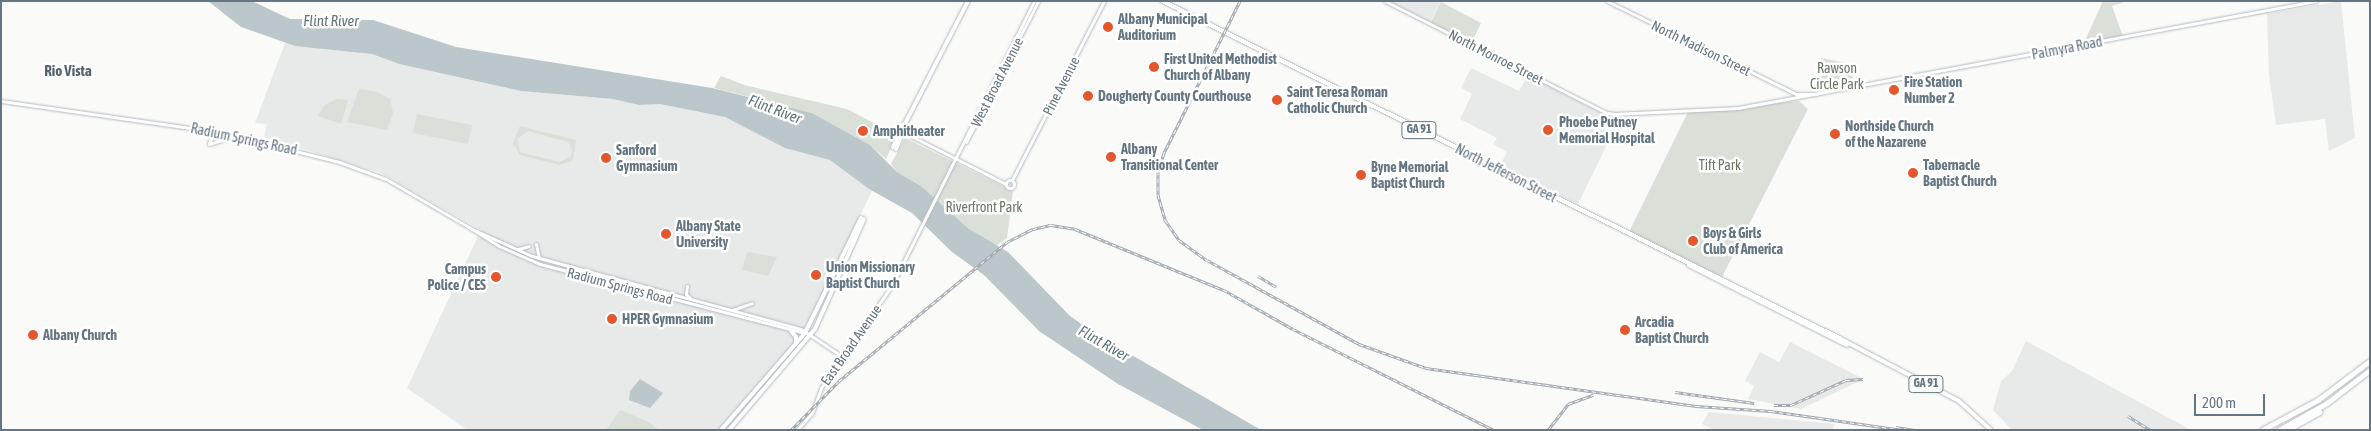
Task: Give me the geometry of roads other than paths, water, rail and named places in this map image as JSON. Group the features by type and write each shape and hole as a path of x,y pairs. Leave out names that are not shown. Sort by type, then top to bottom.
{"highway":[{"path":"2262,430 2318,400 2370,361"},
{"path":"2279,430 2327,403 2369,371"},
{"path":"2287,430 2330,405 2369,371"}],"main road":[{"path":"895,148 968,1"},
{"name":"West Broad Avenue","path":"906,259 1034,1"},
{"name":"West Broad Avenue","path":"955,160 1038,1"},
{"name":"Pine Avenue","path":"1012,180 1104,1"},
{"name":"North Jefferson Street","path":"1162,1 1959,401 1991,430"},
{"name":"North Monroe Street","path":"1385,1 1607,113"},
{"name":"North Madison Street","path":"1607,1 1796,94"},
{"name":"Palmyra Road","path":"1607,113 1730,110 2316,1"},
{"name":"Palmyra Road","path":"1796,94 1818,94"},
{"name":"Radium Springs Road","path":"1,101 236,135 368,172 406,189 472,229 516,250 540,259 731,310 805,333 843,357"},
{"path":"205,130 212,136 209,144 236,135"},
{"path":"903,132 955,160 1006,184 1010,188 1014,184 1012,180 1006,184"},
{"name":"Pine Avenue","path":"1014,184 1018,171"},
{"path":"721,430 805,333 862,218 832,293 810,336 730,430"},
{"name":"Radium Springs Road","path":"472,229 477,235 526,259 613,284 791,331 805,333"},
{"path":"536,244 536,254 540,259"},
{"path":"516,250 529,246"},
{"name":"East Broad Avenue","path":"797,430 812,414 818,392 887,294 906,259"},
{"path":"832,293 840,263"},
{"path":"687,286 686,294 694,301"},
{"path":"731,310 752,303"},
{"path":"791,331 796,337 796,344"}],"water":[{"name":"Flint River","path":"208,1 252,1 290,19 373,20 456,47 712,88 812,113 870,145 897,172 921,186 969,229 1008,252 1069,315 1092,332 1261,430 1203,430 1118,384 1039,331 984,275 952,252 912,213 869,189 830,160 785,148 725,117 660,104 639,105 613,99 521,91 399,64 372,54 295,46 241,27"},
{"path":"640,379 663,393 650,408 629,400 630,391"}],"railway":[{"path":"1240,1 1164,153 1158,171 1158,195 1165,220 1179,240 1207,260 1359,344 1426,368 1696,406 1771,411 1903,430"},
{"path":"791,430 839,381 1007,242 1033,229 1051,225 1075,229 1224,290 1293,329 1494,430"},
{"path":"1258,276 1276,287"},
{"path":"1774,405 1791,405 1846,380 1863,379"},
{"path":"1675,392 1754,403"},
{"path":"1548,430 1568,404 1593,395"},
{"path":"2128,416 2150,430"},
{"path":"1896,427 1916,430"}],"place":[{"name":"Albany Municipal Auditorium","path":"1108,27"},
{"name":"First United Methodist Church of Albany","path":"1154,67"},
{"name":"Fire Station Number 2","path":"1894,90"},
{"name":"Dougherty County Courthouse","path":"1088,96"},
{"name":"Saint Teresa Roman Catholic Church","path":"1277,100"},
{"name":"Phoebe Putney Memorial Hospital","path":"1548,130"},
{"name":"Amphitheater","path":"863,131"},
{"name":"Northside Church of the Nazarene","path":"1835,134"},
{"name":"Albany Transitional Center","path":"1111,157"},
{"name":"Sanford Gymnasium","path":"606,158"},
{"name":"Tabernacle Baptist Church","path":"1913,173"},
{"name":"Byne Memorial Baptist Church","path":"1361,175"},
{"name":"Albany State University","path":"666,234"},
{"name":"Boys & Girls Club of America","path":"1693,241"},
{"name":"Union Missionary Baptist Church","path":"816,275"},
{"name":"Campus Police / CES","path":"496,277"},
{"name":"HPER Gymnasium","path":"612,319"},
{"name":"Arcadia Baptist Church","path":"1625,330"},
{"name":"Albany Church","path":"33,335"}],"district":[{"name":"Rio Vista","path":"68,71"}],"park label":[{"name":"Rawson Circle Park","path":"1837,76"},
{"name":"Tift Park","path":"1720,165"},
{"name":"Riverfront Park","path":"984,207"}]}
